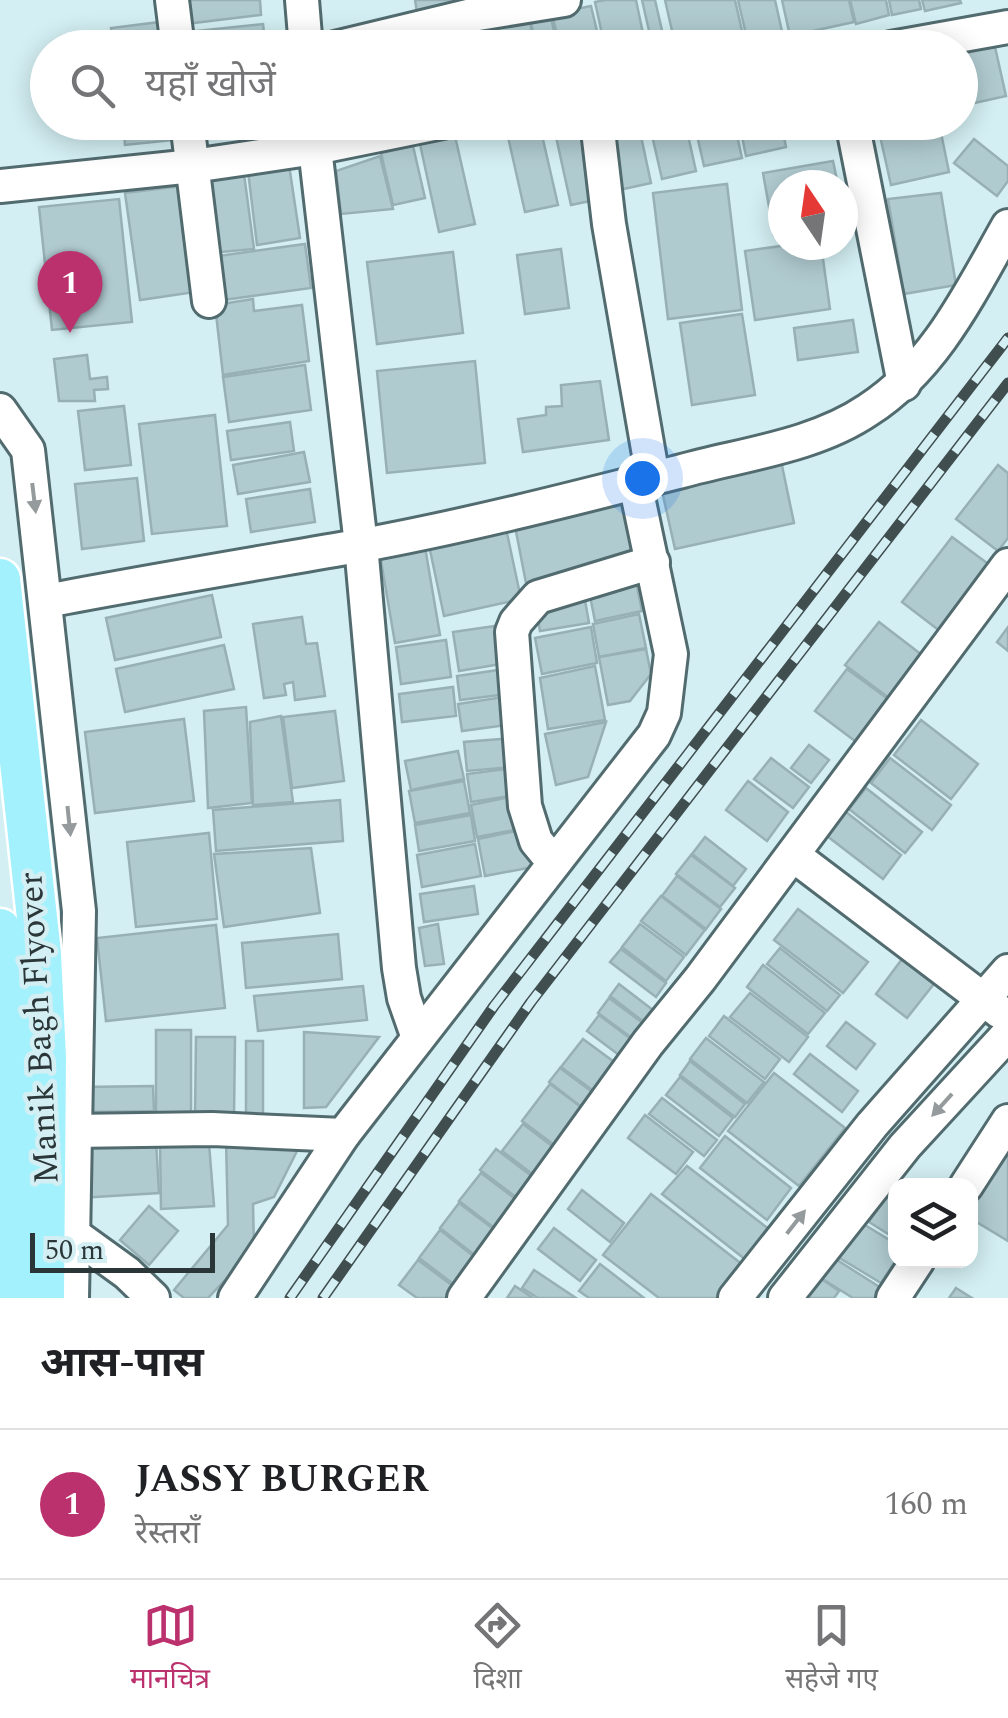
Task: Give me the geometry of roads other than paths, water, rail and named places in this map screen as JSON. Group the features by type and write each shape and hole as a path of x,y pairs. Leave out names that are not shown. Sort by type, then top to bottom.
{"main road":[{"name":"Manik Bagh Flyover","path":"0,579 41,954 46,1076 44,1298"},
{"name":"Manik Bagh Flyover","path":"0,929 9,1008 17,1204 11,1298"}],"street":[{"path":"172,0 176,30"},
{"path":"302,0 304,30"},
{"path":"409,30 564,0"},
{"path":"978,32 1008,27"},
{"path":"190,140 209,301"},
{"path":"0,186 193,166 294,140"},
{"path":"315,140 361,545 400,968 404,998 418,1038"},
{"path":"236,1298 343,1134 654,735 664,712 671,654 653,562 599,140"},
{"path":"856,140 904,384"},
{"path":"46,601 361,545 644,481 828,432 867,412 904,384 930,354 1008,226"},
{"path":"0,410 28,450 79,911 72,1131 72,1298"},
{"path":"554,863 536,841 525,806 512,632 538,597 653,562"},
{"path":"464,1298 648,1043 1008,565"},
{"path":"793,855 995,1008"},
{"path":"735,1298 872,1125 995,1008 1008,971"},
{"path":"785,1298 904,1146 1001,1055"},
{"path":"971,1178 1008,1120"},
{"path":"72,1131 212,1129 343,1134"},
{"path":"73,1234 127,1273 153,1298"},
{"path":"893,1298 913,1268"}],"railway":[{"path":"290,1298 494,1006 1008,338"},
{"path":"323,1298 531,1002 1008,383"}],"place":[{"name":"JASSY BURGER","path":"70,333"}]}
